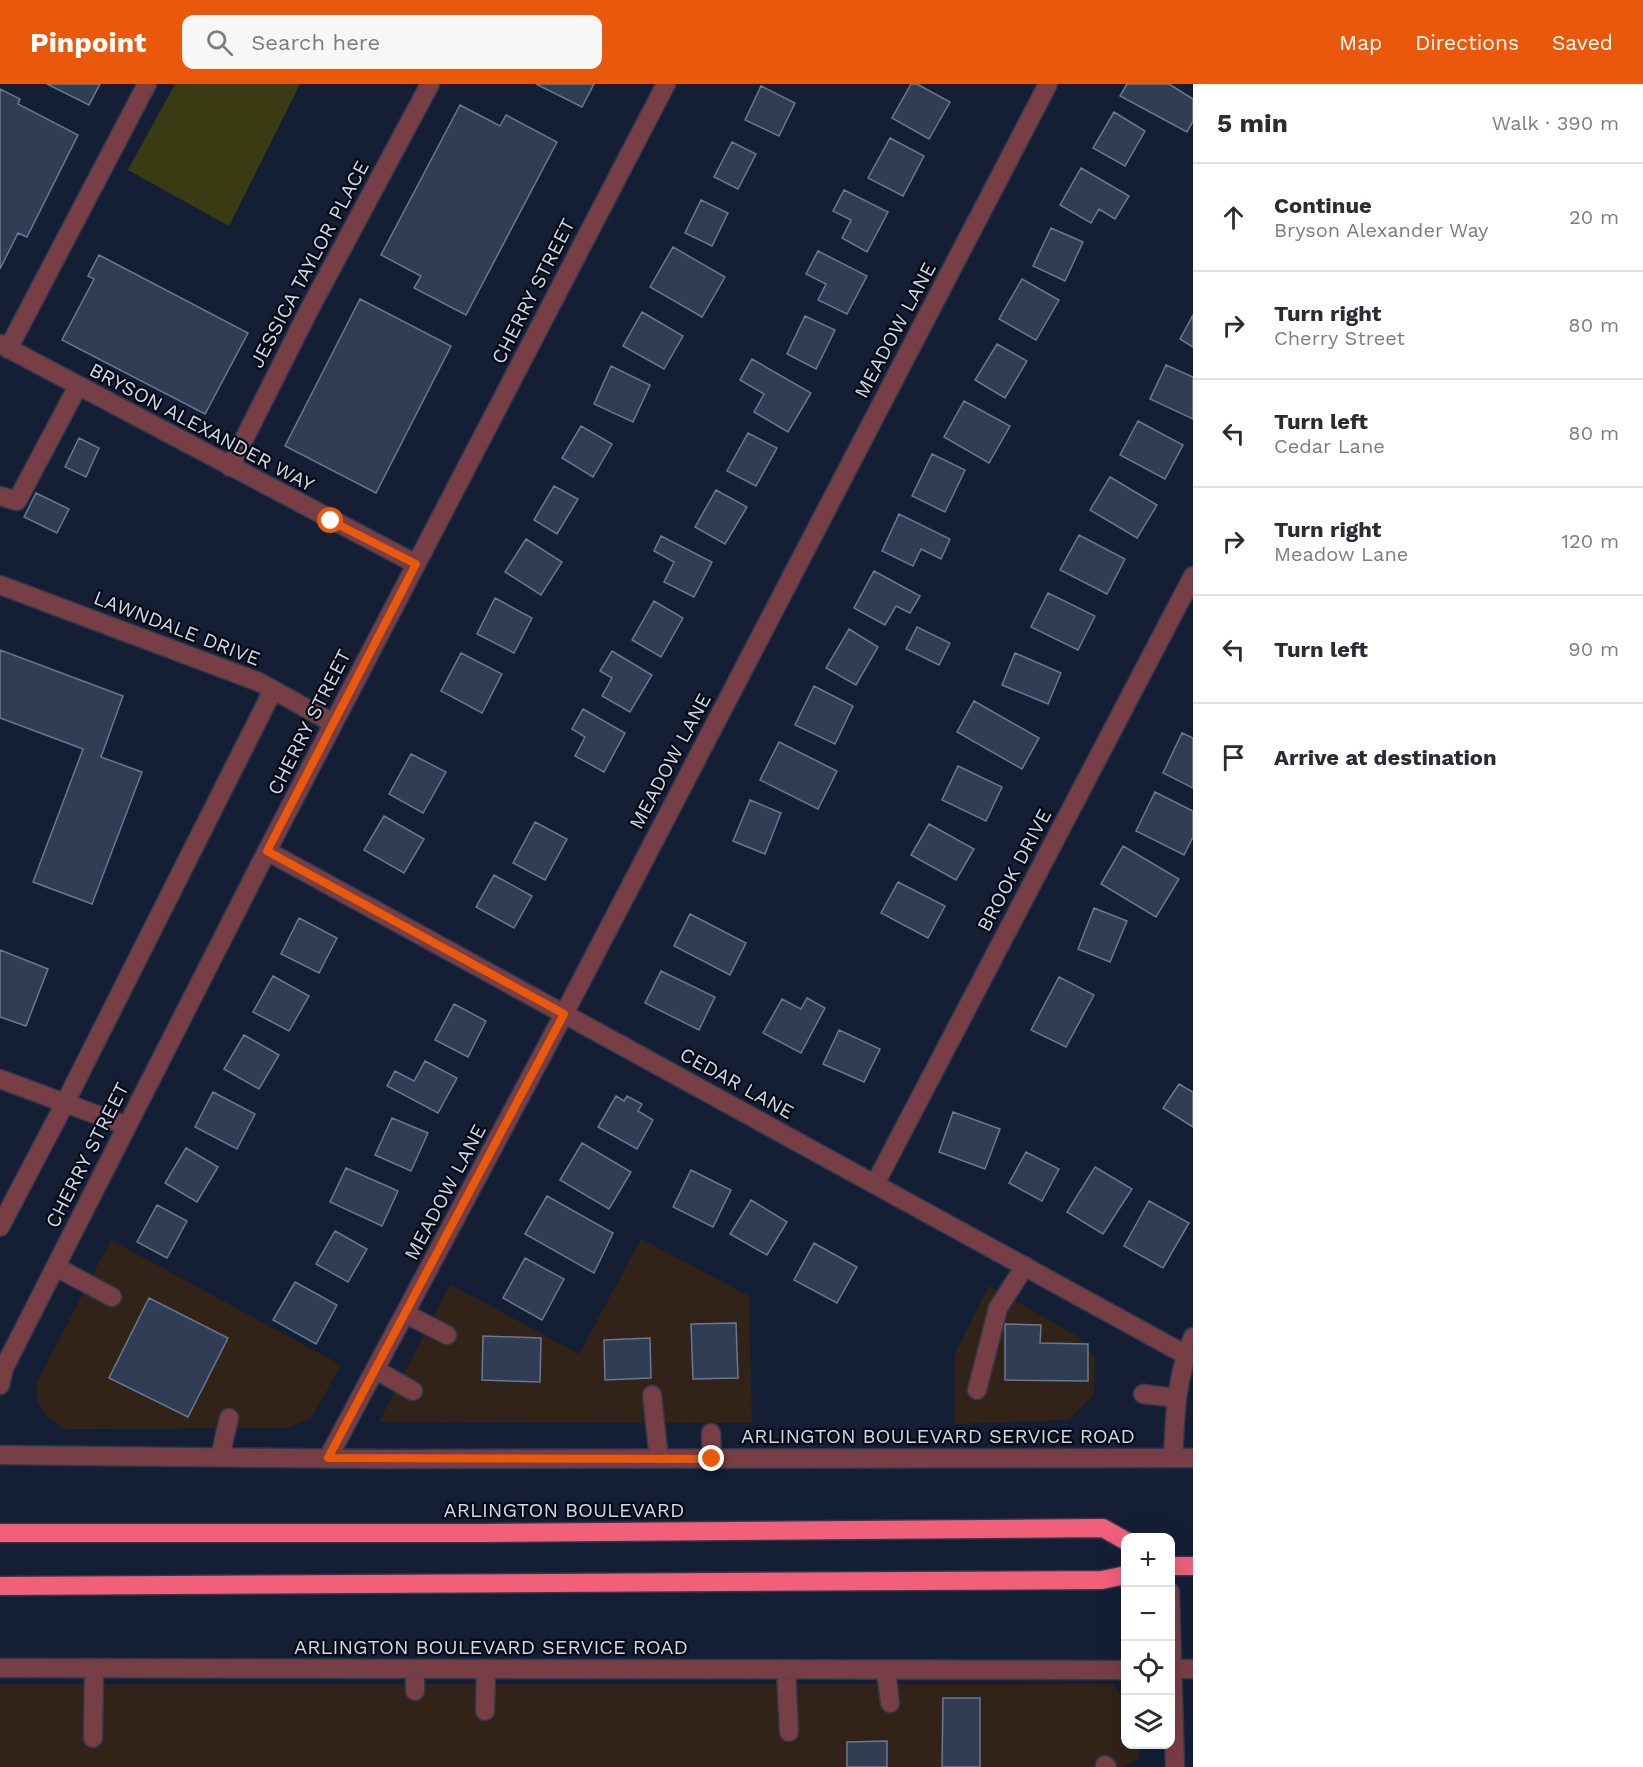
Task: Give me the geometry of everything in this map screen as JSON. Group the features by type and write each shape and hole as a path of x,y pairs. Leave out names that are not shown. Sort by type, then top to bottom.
{"highway":[{"name":"ARLINGTON BOULEVARD","path":"0,1533 497,1533 1103,1528 1121,1539"},
{"path":"1175,1566 1193,1566"},
{"path":"0,1586 1090,1580 1121,1576"}],"street":[{"path":"4,346 147,84"},
{"name":"JESSICA TAYLOR PLACE","path":"230,467 308,312 430,84"},
{"name":"CHERRY STREET","path":"0,1385 4,1368 267,851 666,84"},
{"name":"MEADOW LANE","path":"328,1458 564,1014 1048,84"},
{"name":"BRYSON ALEXANDER WAY","path":"4,346 416,564"},
{"path":"0,496 17,501 78,386"},
{"name":"BROOK DRIVE","path":"875,1184 1193,576"},
{"name":"LAWNDALE DRIVE","path":"0,585 260,682 333,723"},
{"path":"0,1227 273,690"},
{"name":"CEDAR LANE","path":"267,851 1186,1355"},
{"path":"0,1079 127,1126"},
{"path":"977,1390 998,1308 1025,1266"},
{"path":"56,1267 112,1297"},
{"path":"406,1314 447,1335"},
{"path":"1173,1458 1176,1398 1186,1355 1193,1337"},
{"path":"376,1370 413,1391"},
{"path":"652,1395 659,1459"},
{"path":"1143,1395 1176,1398"},
{"path":"220,1457 229,1418"},
{"path":"711,1433 712,1459"},
{"name":"ARLINGTON BOULEVARD SERVICE ROAD","path":"0,1455 659,1459 1193,1458"},
{"path":"0,1661 0,1668"},
{"name":"ARLINGTON BOULEVARD SERVICE ROAD","path":"0,1668 1121,1670"},
{"path":"93,1738 94,1669"},
{"path":"1175,1669 1193,1669"},
{"path":"415,1670 415,1691"},
{"path":"485,1711 486,1670"},
{"path":"786,1670 789,1732"},
{"path":"886,1671 890,1703"},
{"path":"1173,1695 1176,1767"}],"shaded area":[{"path":"641,1239 749,1296 752,1423 379,1422 450,1284 579,1354"},
{"path":"111,1240 341,1365 311,1418 287,1428 65,1429 47,1417 38,1403 36,1384"},
{"path":"989,1286 1077,1336 1095,1358 1094,1395 1068,1420 954,1424 955,1354"},
{"path":"0,1684 1113,1684 1121,1694 1121,1749 1139,1749 1139,1759 1123,1767 0,1767"}],"green space":[{"path":"175,84 300,84 229,226 128,170"}],"building":[{"path":"47,84 100,84 89,105"},
{"path":"536,84 594,84 582,107"},
{"path":"911,84 917,84 950,102 929,139 892,118"},
{"path":"1127,84 1169,84 1193,99 1193,121 1187,132 1120,96"},
{"path":"761,86 795,103 779,136 745,120"},
{"path":"0,89 20,99 18,104 78,135 27,237 18,233 0,269"},
{"path":"460,105 500,126 506,115 557,142 466,315 414,288 421,276 381,255"},
{"path":"1114,112 1145,131 1125,166 1093,148"},
{"path":"890,138 924,156 903,196 868,178"},
{"path":"732,142 756,154 738,189 714,177"},
{"path":"1081,168 1129,196 1115,219 1099,209 1091,223 1060,205"},
{"path":"844,190 888,212 867,252 842,238 851,220 833,211"},
{"path":"701,200 728,213 712,246 685,233"},
{"path":"1051,228 1083,242 1065,281 1033,266"},
{"path":"673,247 725,277 702,317 650,287"},
{"path":"818,251 867,276 847,314 818,300 826,284 806,274"},
{"path":"99,255 248,333 205,414 62,340 94,279 88,276"},
{"path":"1022,279 1059,300 1036,340 999,319"},
{"path":"360,299 451,346 376,493 285,446"},
{"path":"642,312 683,336 664,369 623,346"},
{"path":"1193,315 1193,347 1180,339"},
{"path":"805,316 835,330 816,369 787,354"},
{"path":"997,344 1027,361 1005,398 975,380"},
{"path":"752,359 811,393 788,432 754,412 764,394 740,380"},
{"path":"1166,365 1193,377 1193,419 1150,399"},
{"path":"611,366 650,385 633,422 594,404"},
{"path":"964,401 1010,426 989,463 944,437"},
{"path":"1138,421 1183,445 1165,479 1120,455"},
{"path":"581,426 612,444 593,477 562,458"},
{"path":"748,433 777,448 756,486 727,471"},
{"path":"79,438 99,448 86,477 65,467"},
{"path":"932,454 965,470 945,512 912,496"},
{"path":"1110,477 1157,505 1137,538 1090,510"},
{"path":"554,486 578,499 557,534 534,520"},
{"path":"716,490 747,507 725,544 695,527"},
{"path":"36,493 69,509 57,533 24,517"},
{"path":"899,514 950,539 941,559 921,549 913,566 882,551"},
{"path":"1079,535 1125,559 1107,594 1060,570"},
{"path":"661,536 712,562 694,597 664,582 674,562 654,551"},
{"path":"526,539 562,562 541,595 505,572"},
{"path":"874,571 920,596 910,613 896,606 885,625 854,608"},
{"path":"1048,593 1095,616 1078,650 1031,627"},
{"path":"495,598 532,618 514,653 477,634"},
{"path":"654,601 683,618 661,657 632,640"},
{"path":"917,627 950,643 939,665 906,649"},
{"path":"849,629 878,647 856,685 826,668"},
{"path":"0,650 123,696 101,757 142,772 92,904 33,882 83,749 0,718"},
{"path":"612,651 652,675 630,712 602,696 612,678 600,671"},
{"path":"461,653 502,674 482,713 441,691"},
{"path":"1015,653 1061,673 1048,704 1002,685"},
{"path":"814,686 853,706 835,744 795,725"},
{"path":"974,701 1039,738 1022,769 957,732"},
{"path":"583,709 625,733 604,772 575,756 585,737 572,729"},
{"path":"1182,733 1193,738 1193,788 1163,773"},
{"path":"779,742 837,771 818,809 760,780"},
{"path":"411,754 446,772 423,813 389,794"},
{"path":"958,766 1002,787 986,821 942,800"},
{"path":"1155,792 1193,811 1193,837 1184,855 1136,831"},
{"path":"750,800 781,813 765,854 733,841"},
{"path":"384,816 424,839 404,873 364,850"},
{"path":"535,822 567,839 545,880 513,863"},
{"path":"929,824 974,849 956,880 911,855"},
{"path":"1123,846 1179,879 1156,917 1101,884"},
{"path":"494,875 532,896 514,928 476,907"},
{"path":"898,882 945,906 928,938 881,913"},
{"path":"1094,908 1127,921 1110,962 1078,949"},
{"path":"690,914 746,943 730,975 674,946"},
{"path":"299,918 337,938 319,973 281,954"},
{"path":"0,950 48,969 26,1026 0,1017"},
{"path":"661,971 715,997 699,1030 645,1003"},
{"path":"273,976 309,996 289,1031 253,1012"},
{"path":"1059,977 1094,995 1066,1047 1031,1030"},
{"path":"807,998 825,1008 801,1053 763,1033 782,999 801,1009"},
{"path":"454,1004 486,1021 468,1057 435,1040"},
{"path":"839,1030 880,1049 864,1082 823,1064"},
{"path":"244,1035 279,1055 259,1089 224,1069"},
{"path":"425,1061 457,1078 438,1113 387,1086 395,1071 414,1081"},
{"path":"1179,1084 1193,1092 1193,1127 1163,1108"},
{"path":"213,1092 255,1114 237,1149 195,1127"},
{"path":"616,1096 624,1101 627,1096 642,1104 638,1111 653,1120 637,1149 598,1127"},
{"path":"953,1112 1000,1129 985,1169 939,1152"},
{"path":"392,1118 428,1133 411,1171 375,1155"},
{"path":"582,1143 631,1172 609,1209 560,1180"},
{"path":"186,1148 218,1167 197,1202 165,1183"},
{"path":"1026,1152 1059,1169 1042,1201 1009,1183"},
{"path":"1095,1167 1132,1189 1103,1234 1067,1212"},
{"path":"346,1168 398,1191 382,1226 330,1202"},
{"path":"691,1170 731,1190 713,1227 673,1207"},
{"path":"547,1196 613,1233 594,1273 525,1234"},
{"path":"751,1200 787,1222 767,1255 730,1234"},
{"path":"1149,1201 1189,1223 1163,1268 1124,1246"},
{"path":"157,1205 187,1221 167,1258 137,1242"},
{"path":"335,1231 367,1249 348,1282 316,1264"},
{"path":"814,1243 857,1267 837,1303 794,1280"},
{"path":"525,1258 564,1279 542,1320 503,1298"},
{"path":"295,1282 337,1305 316,1344 273,1320"},
{"path":"149,1298 228,1338 188,1417 109,1378"},
{"path":"736,1323 738,1378 693,1379 691,1324"},
{"path":"1005,1324 1041,1325 1040,1343 1088,1344 1088,1381 1005,1380"},
{"path":"483,1336 541,1338 540,1382 482,1380"},
{"path":"650,1338 651,1378 605,1380 604,1340"},
{"path":"943,1698 980,1698 980,1767 942,1767"},
{"path":"887,1741 887,1767 847,1767 847,1742"}],"route":[{"path":"331,521 416,564 267,851 564,1014 328,1458 712,1459"}]}
